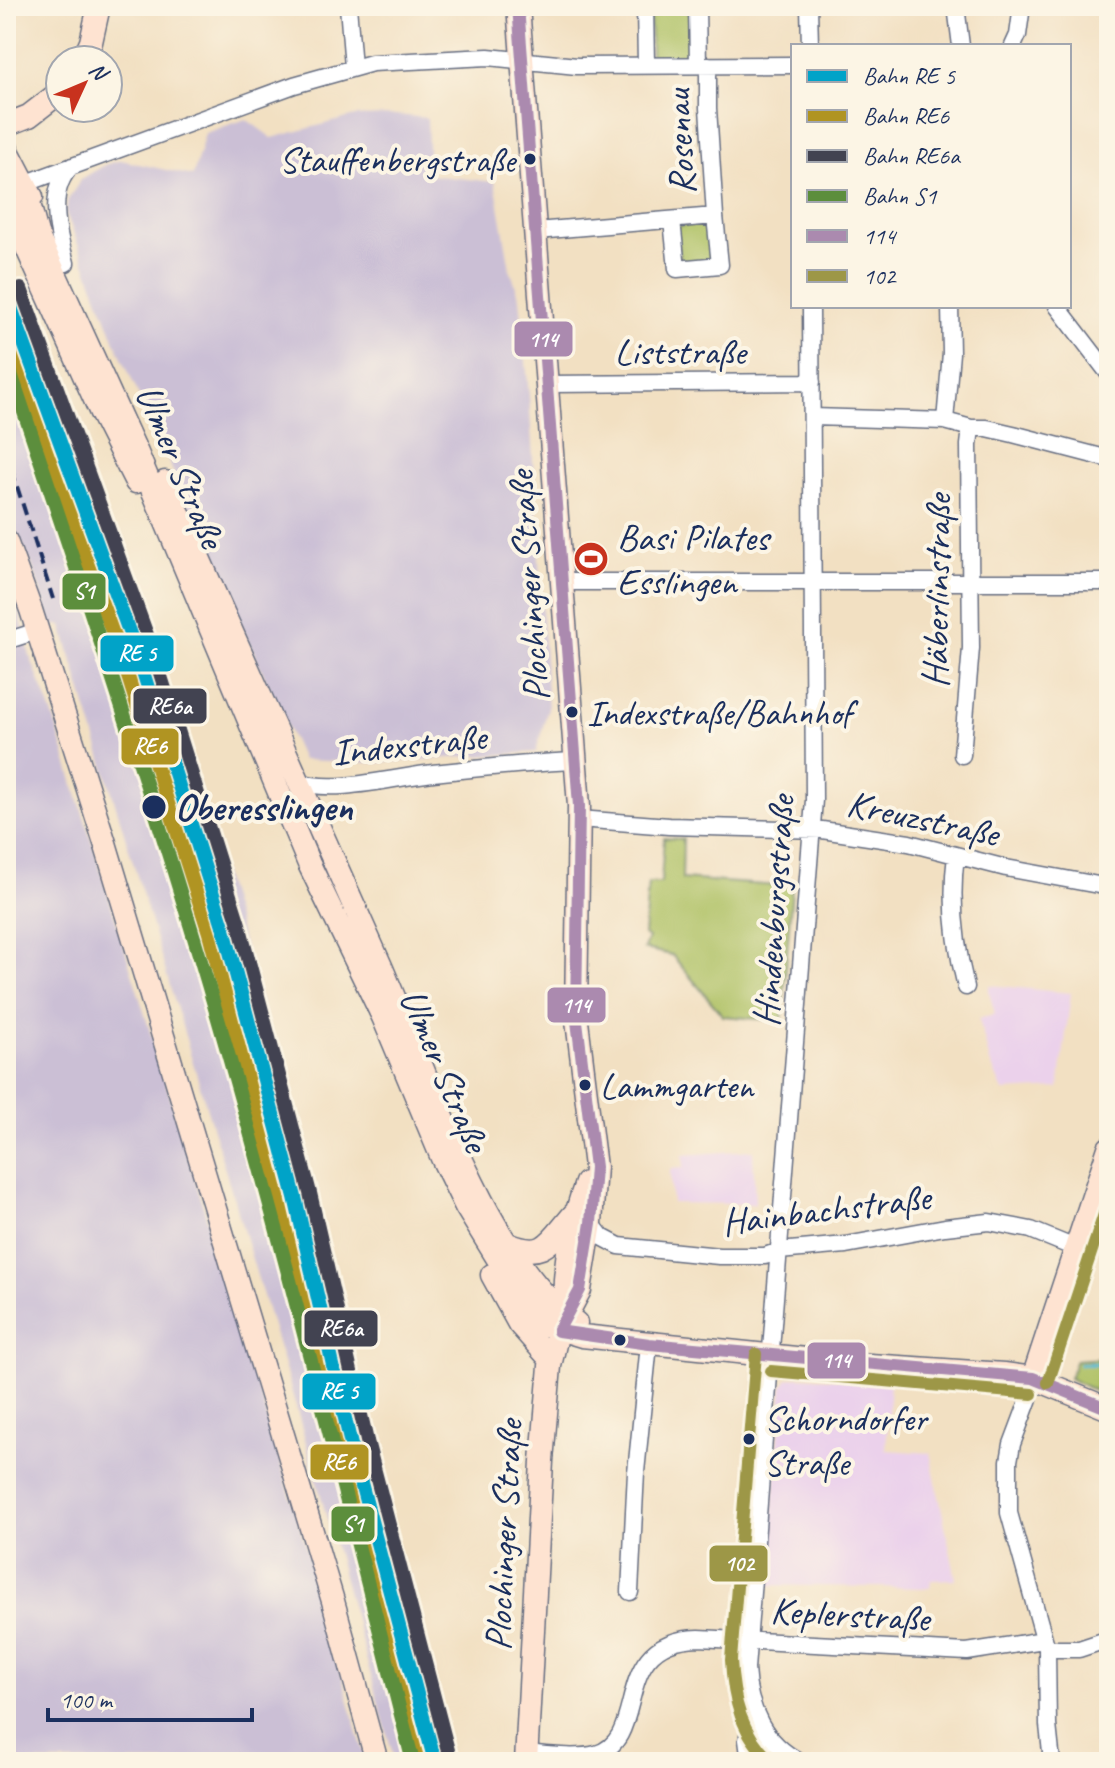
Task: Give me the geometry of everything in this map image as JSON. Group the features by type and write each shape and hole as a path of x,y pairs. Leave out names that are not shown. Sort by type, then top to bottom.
{"main road":[{"path":"90,44 99,6"},
{"name":"Plochinger Straße","path":"518,6 576,761 579,819 575,1004 595,1160 583,1218 563,1286 561,1322 551,1360 542,1461 526,1758"},
{"path":"6,125 29,116 44,104"},
{"name":"Ulmer Straße","path":"6,147 66,263 387,980 458,1148 508,1244 561,1322 546,1325 530,1311 466,1207 442,1158 364,976 309,864 132,440 37,234 24,184"},
{"path":"6,202 123,459 176,548"},
{"path":"6,541 105,843 333,1601 377,1762"},
{"name":"Ulmer Straße","path":"272,776 296,792 308,805"},
{"path":"1033,1378 1069,1245 1109,1148"},
{"path":"466,1207 478,1244 500,1292 519,1324 551,1360"},
{"path":"508,1244 524,1251 538,1251 583,1218"},
{"path":"561,1322 601,1338 649,1344 1033,1378 1109,1409"}],"street":[{"path":"348,6 353,67"},
{"path":"645,6 646,65"},
{"path":"697,6 703,65"},
{"path":"809,6 810,44"},
{"path":"956,6 961,44"},
{"path":"1014,44 1022,6"},
{"path":"24,184 280,90 353,67 391,61 488,57 577,66 791,65"},
{"name":"Rosenau","path":"672,220 677,269 720,265 703,65"},
{"name":"Ulmer Straße","path":"66,263 60,240 57,201 60,180 73,165"},
{"name":"Rosenau","path":"536,231 715,216"},
{"name":"Hindenburgstraße","path":"792,1760 776,1744 753,1710 747,1682 747,1641 812,829 814,581 811,308"},
{"path":"945,421 951,353 950,308"},
{"path":"1059,308 1109,374"},
{"name":"Liststraße","path":"548,384 812,382"},
{"path":"813,417 945,421 1013,434 1109,459"},
{"name":"Häberlinstraße","path":"962,755 971,648 971,428"},
{"path":"562,582 1109,582"},
{"path":"6,641 36,628"},
{"name":"Indexstraße","path":"298,781 318,787 335,786 432,773 576,761"},
{"name":"Kreuzstraße","path":"579,819 636,824 812,829 909,843 1006,868 1109,887"},
{"path":"956,855 953,884 956,942 966,987"},
{"name":"Hainbachstraße","path":"583,1218 602,1237 619,1246 719,1256 765,1256 779,1251 846,1245 989,1222 1031,1230 1069,1245"},
{"path":"630,1592 636,1472 649,1344"},
{"path":"1033,1378 1030,1396 1012,1444 1008,1473 1009,1513 1046,1645 1052,1762"},
{"name":"Keplerstraße","path":"526,1758 594,1754 611,1745 622,1729 644,1666 661,1645 685,1638 967,1652 1046,1645 1079,1649 1109,1639"},
{"name":"Hindenburgstraße","path":"750,1762 747,1740 753,1710"},
{"path":"762,1762 776,1744"}],"shaded area":[{"path":"355,116 427,118 429,175 495,182 510,269 520,299 529,395 548,708 536,752 375,763 302,760 116,344 66,213 68,200 81,179 121,160 193,176 205,133 246,119 272,138"},
{"path":"6,266 99,512 190,769 194,769 207,812 206,818 271,1037 340,1322 339,1345 374,1502 444,1762 395,1762 291,1389 62,626 51,624 32,565 6,509"},
{"path":"6,579 53,716 157,1054 308,1555 366,1762 6,1762"},
{"path":"989,985 1071,993 1059,1088 1003,1091 990,1062 979,1019 995,1014"},
{"path":"753,1150 755,1204 672,1203 670,1169 684,1168 683,1155"},
{"path":"788,1379 890,1382 886,1450 930,1453 956,1579 931,1580 930,1588 767,1585 783,1386"}],"green space":[{"path":"650,6 691,6 692,58 651,58"},
{"path":"709,222 714,262 680,265 676,226"},
{"name":"Lammgarten","path":"664,838 683,839 682,879 792,887 782,1021 723,1016 672,955 644,949 648,938 644,935 648,883 661,883"},
{"path":"1109,1354 1109,1388 1104,1396 1069,1378 1076,1360 1108,1358"}],"waterway":[{"path":"1080,1364 1109,1360"}],"railway":[{"path":"6,452 53,599"}],"transit line":[{"name":"114","path":"518,6 579,806 576,1013 595,1167 591,1223 580,1290 558,1331"},
{"path":"6,294 139,659 224,929 295,1197 351,1445 435,1762"},
{"name":"102","path":"1048,1383 1109,1199"},
{"name":"114","path":"558,1331 649,1344 1033,1378 1109,1409"},
{"name":"102","path":"756,1354 731,1660 741,1716 753,1740 772,1762"},
{"name":"102","path":"771,1371 1032,1394"}],"rail line":[{"name":"RE6a","path":"21,289 154,654 239,924 310,1193 367,1441 450,1758"},
{"name":"RE6","path":"6,341 124,664 209,933 279,1201 336,1449 418,1762"},
{"name":"S1","path":"6,359 110,669 207,981 288,1273 413,1762"}],"place":[{"name":"Stauffenbergstraße","path":"530,159"},
{"name":"Basi Pilates Esslingen","path":"591,559"},
{"name":"Indexstraße/Bahnhof","path":"572,712"},
{"name":"Oberesslingen","path":"154,807"},
{"name":"Lammgarten","path":"585,1085"},
{"name":"Schorndorfer Straße","path":"749,1439"}]}
